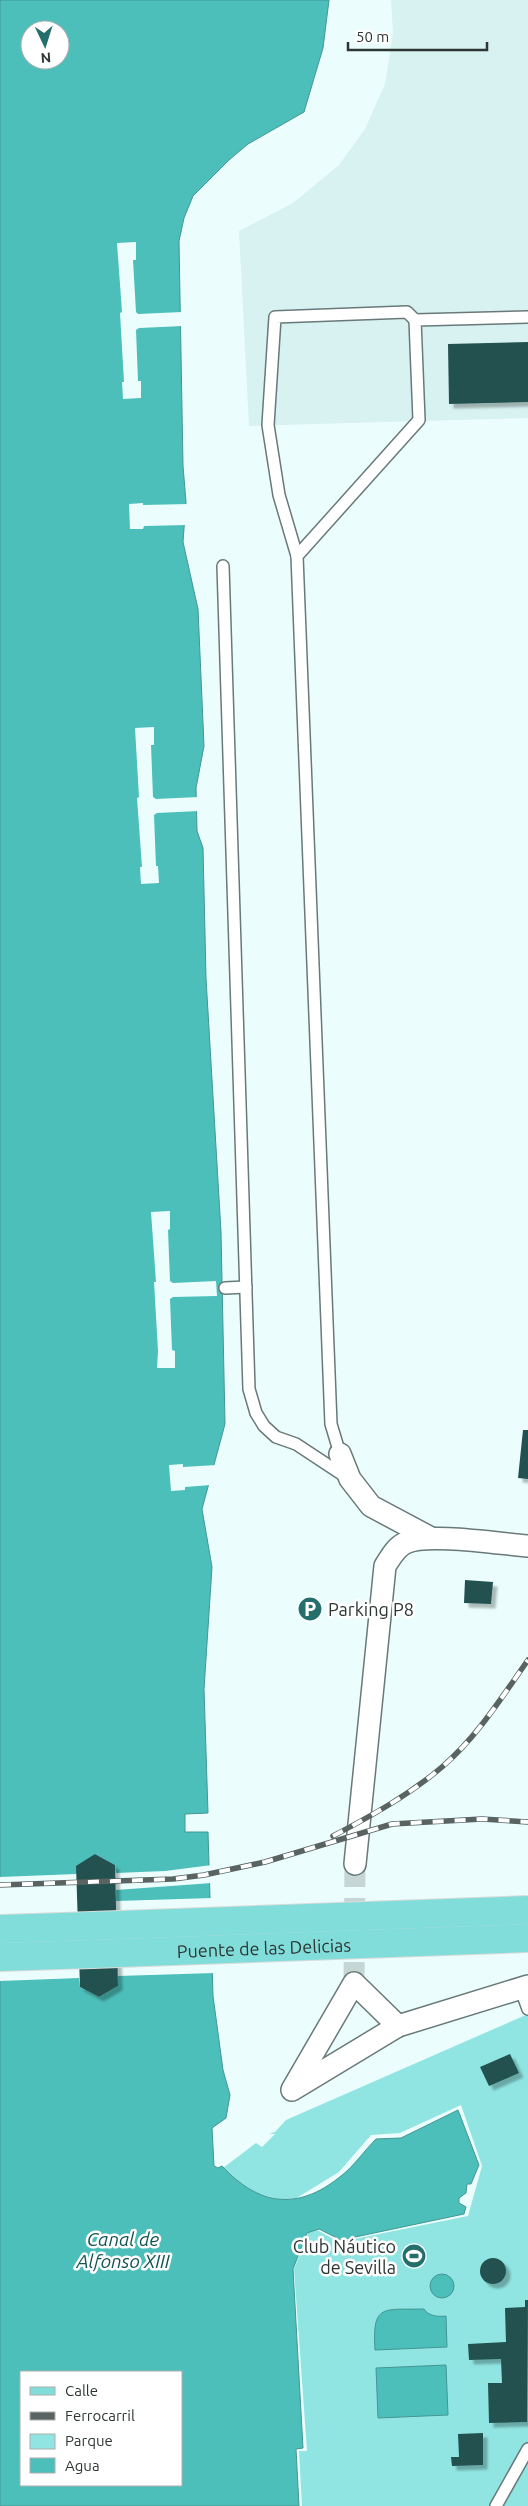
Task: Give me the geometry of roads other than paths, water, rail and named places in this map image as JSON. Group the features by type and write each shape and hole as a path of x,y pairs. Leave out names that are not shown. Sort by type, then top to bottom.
{"main road":[{"name":"Puente de las Delicias","path":"0,1929 528,1910"},
{"name":"Puente de las Delicias","path":"0,1958 528,1938"}],"street":[{"path":"340,1454 350,1479 371,1506 430,1538"},
{"path":"355,1864 386,1566 394,1551 406,1542 430,1538 528,1546"},
{"path":"398,2026 354,1983 292,2090 398,2026 524,1987"}],"lane":[{"path":"297,556 418,420 415,320 407,312 276,317 268,425 279,495 297,556 331,1424 340,1454"},
{"path":"415,320 528,317"},
{"path":"222,566 249,1390 256,1413 264,1426 276,1437 296,1444 350,1479"},
{"path":"225,1288 246,1287"},
{"path":"524,1987 528,2009"},
{"path":"496,2506 528,2449"}],"water":[{"name":"Canal de Alfonso XIII","path":"0,0 329,0 323,48 304,112 248,144 193,196 184,218 179,241 183,466 186,502 183,542 198,609 204,746 196,788 197,831 203,848 206,978 221,1232 225,1424 202,1509 212,1567 204,1689 208,1813 185,1814 185,1832 208,1832 213,1996 223,2070 230,2095 226,2118 212,2128 214,2166 218,2168 222,2166 250,2189 264,2196 278,2199 294,2199 325,2188 350,2168 376,2139 401,2138 458,2110 479,2165 471,2184 467,2184 466,2193 459,2198 459,2203 466,2207 464,2214 341,2240 319,2229 307,2233 293,2269 303,2448 296,2449 299,2506 0,2506"},
{"path":"442,2274 451,2277 454,2286 451,2295 442,2298 433,2295 430,2286 433,2277"},
{"path":"399,2309 424,2309 433,2315 446,2316 447,2347 375,2350 376,2324 378,2317 383,2312"},
{"path":"446,2365 448,2415 378,2418 376,2368"}],"tunnel":[{"path":"354,1983 355,1864"}],"railway":[{"path":"333,1836 403,1796 442,1767 478,1730 528,1660"},
{"path":"0,1885 173,1879 204,1875 265,1862 392,1824 482,1819 528,1822"}],"place":[{"name":"Parking P8","path":"310,1609"},
{"name":"Club Náutico de Sevilla","path":"414,2256"}]}
